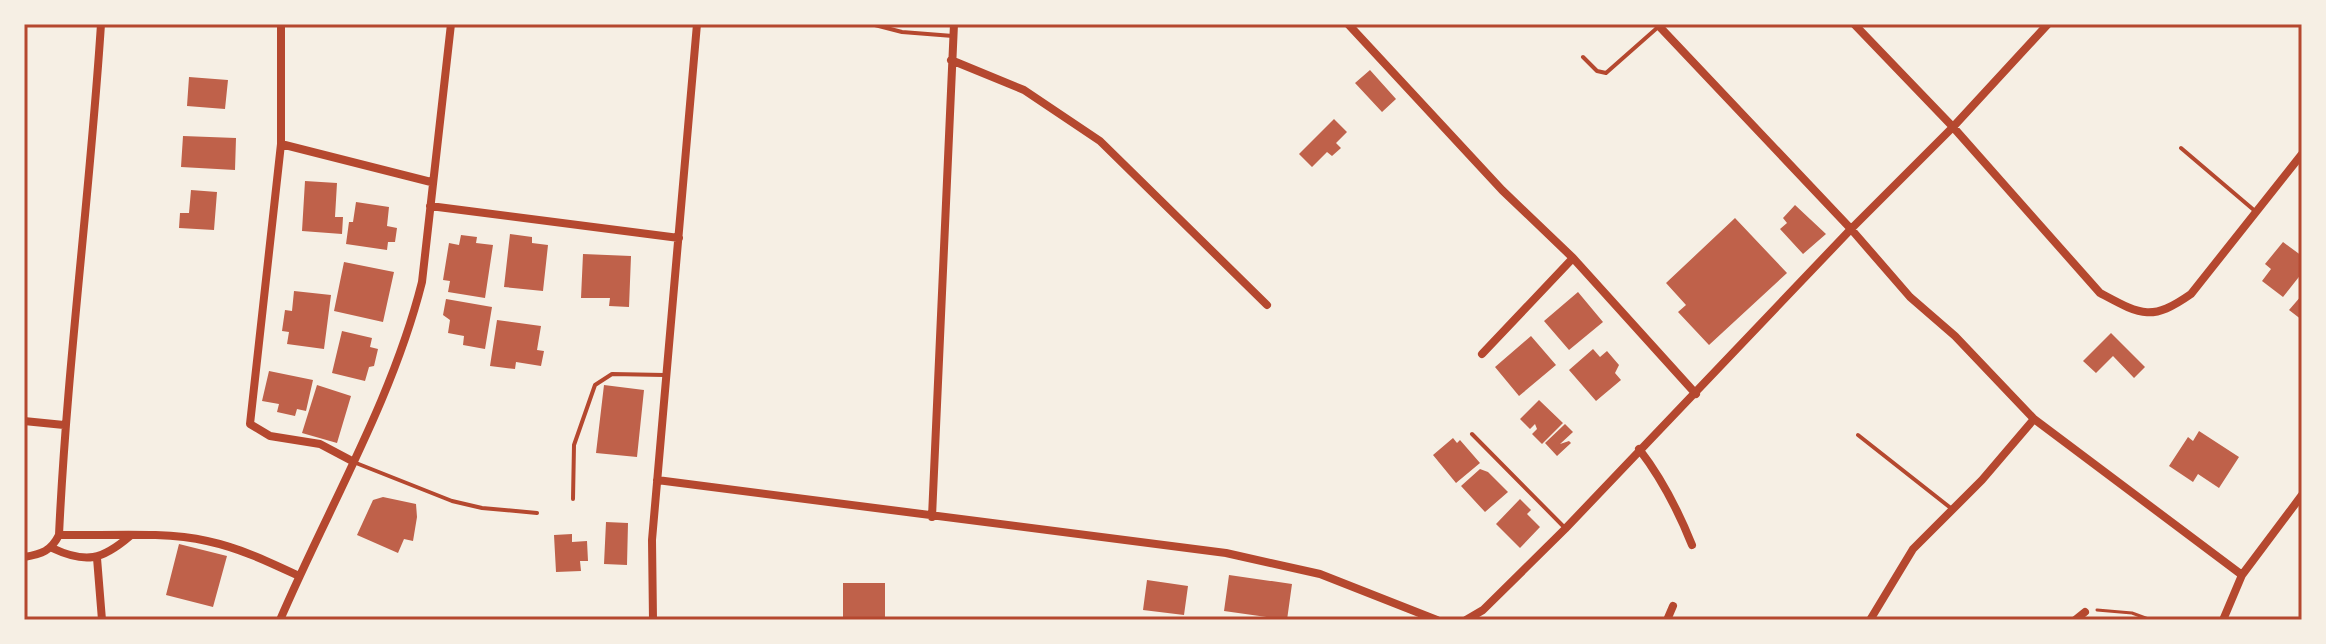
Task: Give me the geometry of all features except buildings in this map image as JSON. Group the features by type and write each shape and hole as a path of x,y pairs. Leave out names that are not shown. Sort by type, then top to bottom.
{"street":[{"path":"24,557 52,548 59,535 64,425 96,105 101,24"},
{"path":"281,24 281,144 250,424 270,436 320,444 354,462"},
{"path":"280,620 354,462 402,351 413,317 422,282 451,24"},
{"path":"653,620 652,540 697,24"},
{"path":"932,517 954,24"},
{"path":"1348,24 1502,190 1573,258 1696,394"},
{"path":"1854,24 1953,127 2100,293 2146,313 2169,310 2191,294 2302,154"},
{"path":"1466,620 1483,610 1565,529 1851,229 1953,127 2048,24"},
{"path":"1658,25 1851,229 1910,297 1955,336 2034,419 2242,575"},
{"path":"951,60 1024,90 1100,141 1267,305"},
{"path":"281,144 431,182"},
{"path":"430,206 679,238"},
{"path":"1482,354 1573,258"},
{"path":"1870,620 1913,549 1982,480 2034,419"},
{"path":"24,421 64,425"},
{"path":"1639,449 1673,499 1692,545"},
{"path":"657,480 1226,553 1320,574 1425,618 1437,620"},
{"path":"2223,620 2242,575 2302,495"},
{"path":"59,535 205,540 253,554 299,576"},
{"path":"52,548 68,556 97,558 111,552 131,536"},
{"path":"97,558 102,620"},
{"path":"1667,620 1673,606"},
{"path":"2075,620 2085,612"}],"lane":[{"path":"871,24 902,32 953,36"},
{"path":"1583,57 1597,71 1606,73 1658,25"},
{"path":"2181,148 2257,213"},
{"path":"573,499 574,445 595,385 612,374 667,375"},
{"path":"1472,434 1565,529"},
{"path":"1858,435 1952,509"},
{"path":"354,462 452,501 482,508 537,513"}],"path":[{"path":"2085,612 2111,610 2151,620"}]}
